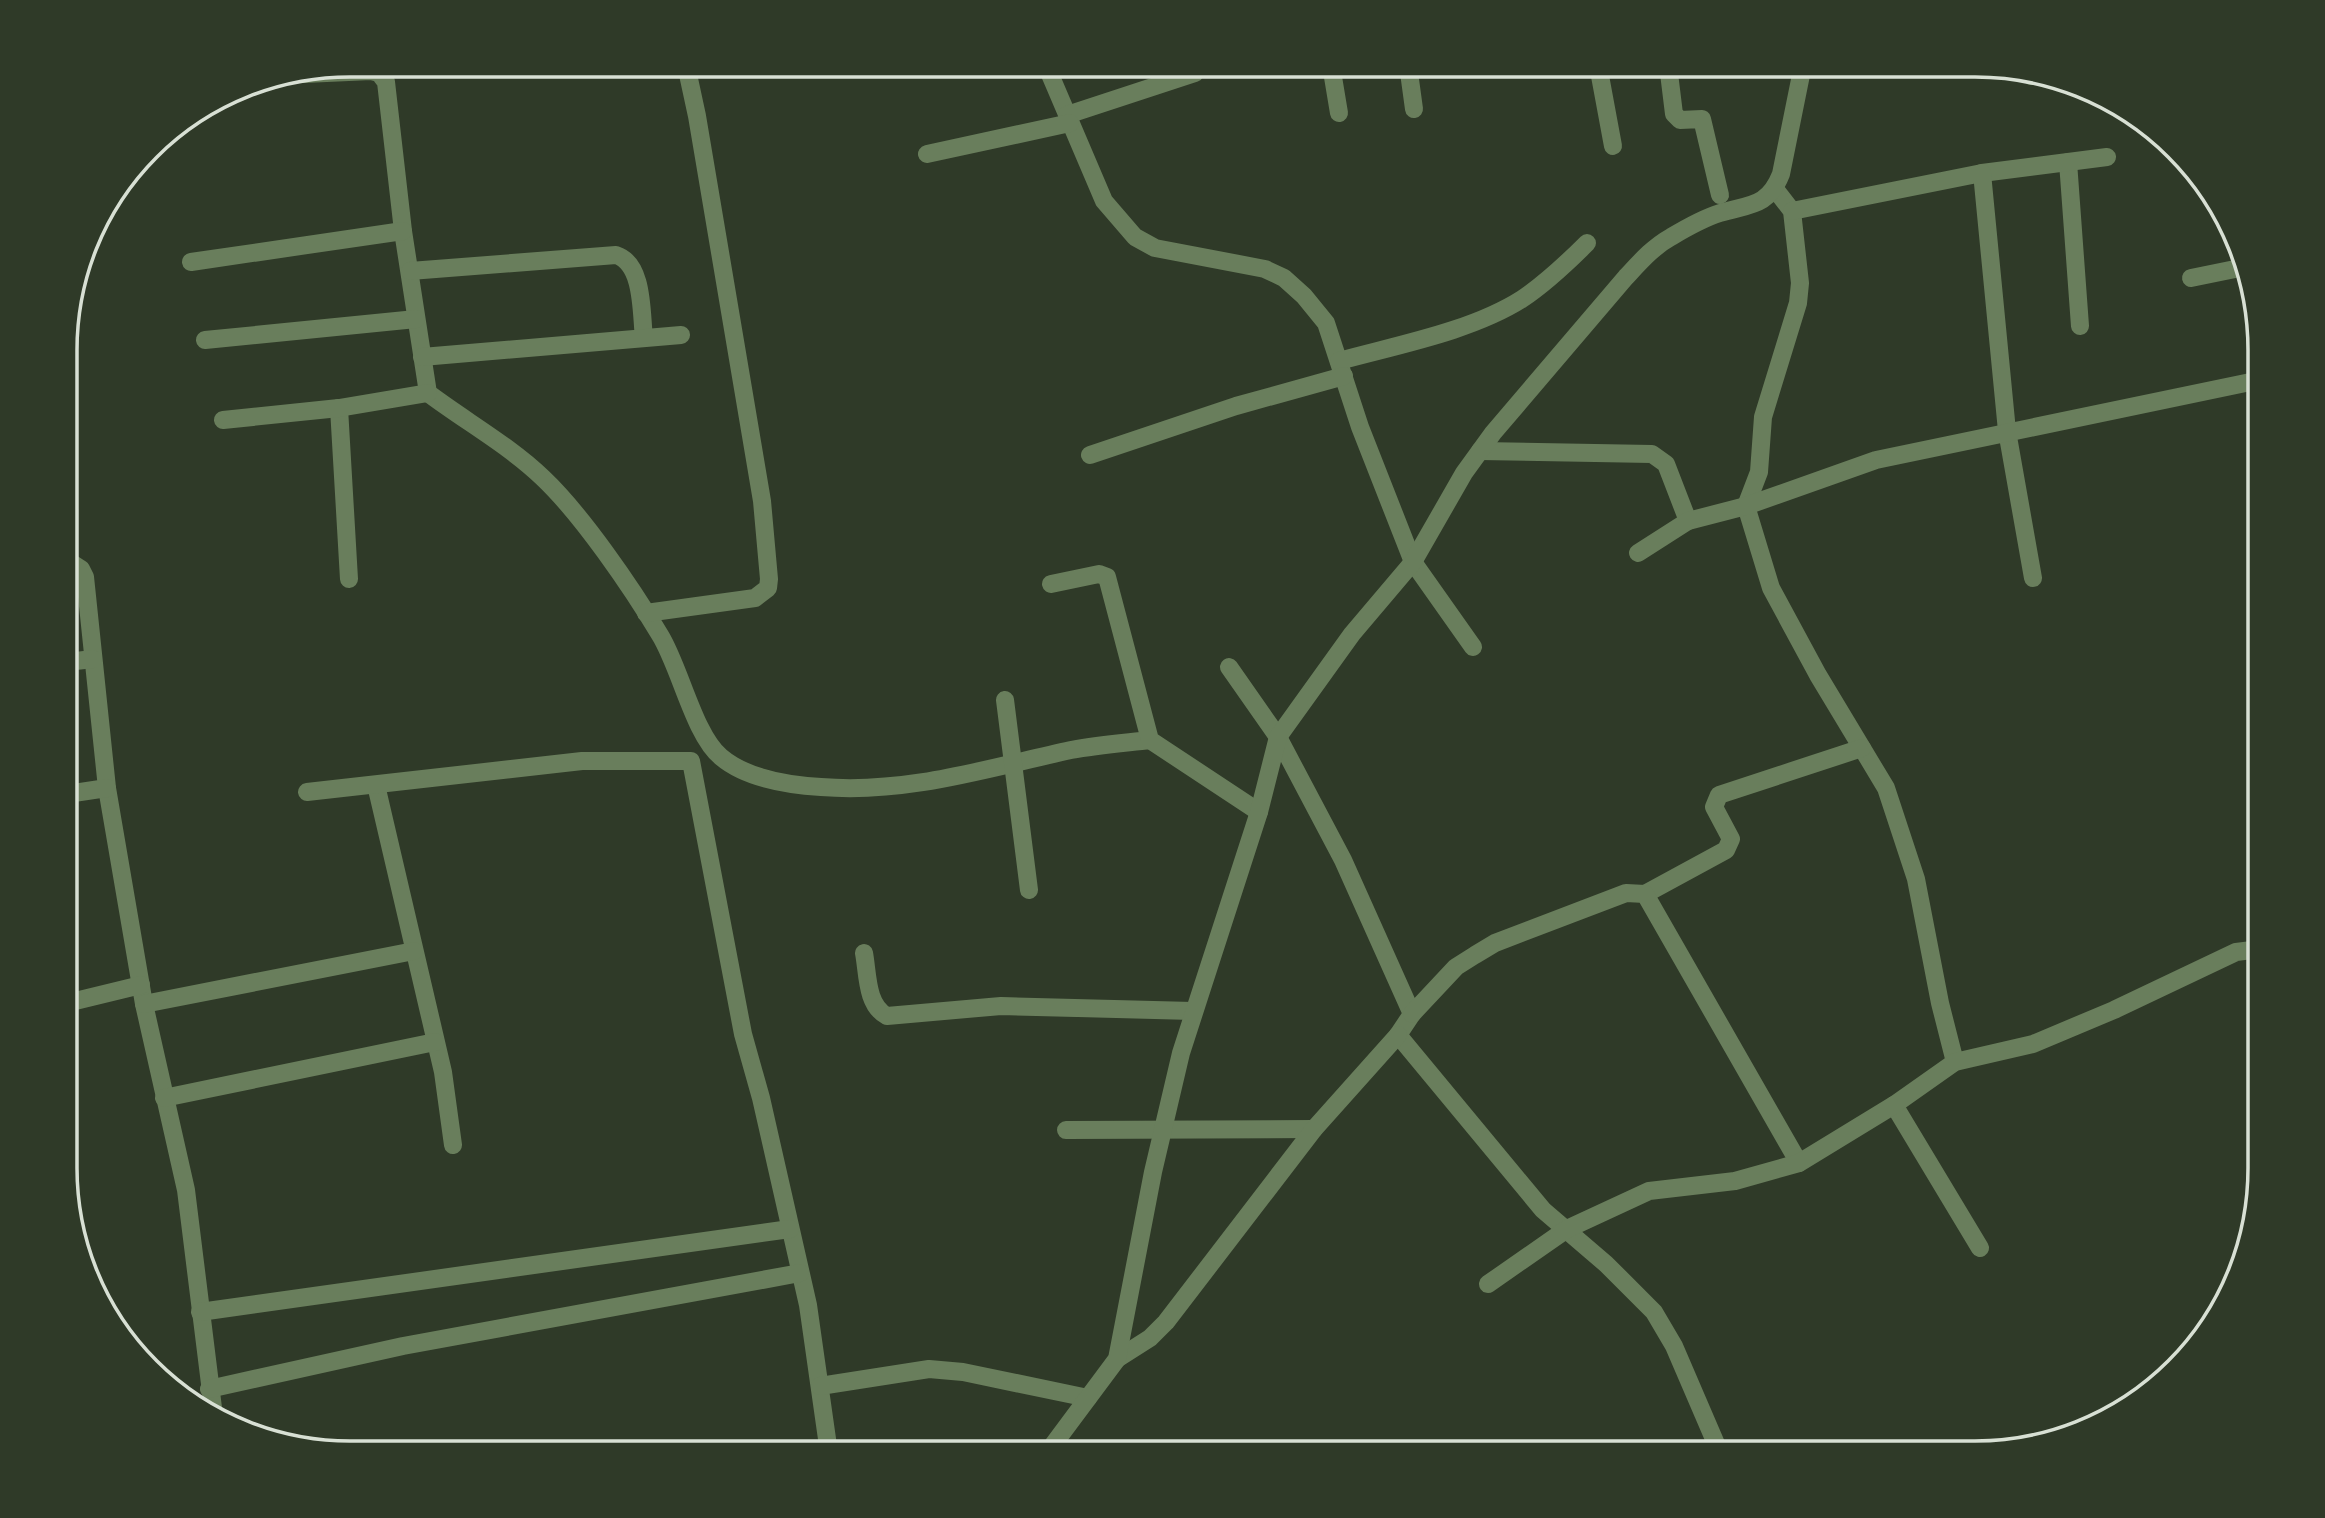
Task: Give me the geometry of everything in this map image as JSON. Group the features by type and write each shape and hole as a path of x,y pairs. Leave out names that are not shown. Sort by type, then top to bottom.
{"street":[{"path":"382,77 386,82 403,232 428,393 542,476 566,502 662,637 704,735 719,756 738,769 772,780 822,787 932,781 1012,766 1072,750 1150,740 1259,812"},
{"path":"646,613 755,598 768,588 769,579 762,501 689,77"},
{"path":"1051,77 1104,201 1135,237 1155,248 1265,268 1284,278 1304,296 1326,323 1360,428 1413,562 1473,647"},
{"path":"927,154 1068,119 1184,77"},
{"path":"1333,77 1339,113"},
{"path":"1410,77 1414,109"},
{"path":"1600,77 1614,146"},
{"path":"1669,77 1674,114 1680,120 1702,119 1720,195"},
{"path":"1117,1359 1163,1128 1193,1011 1259,812 1278,737 1352,634 1413,562 1433,524 1480,451 1645,256 1673,236 1719,213 1750,206 1775,189 1781,174 1801,77"},
{"path":"1792,211 1982,173 2107,157"},
{"path":"2068,162 2080,327"},
{"path":"1982,173 2007,431 2033,578"},
{"path":"1775,189 1792,211 1800,284 1798,303 1763,417 1759,472 1746,506 1771,588 1886,788 1916,879 1940,1003 1955,1062"},
{"path":"191,262 403,232"},
{"path":"1090,455 1342,369 1503,309 1541,286 1587,243"},
{"path":"410,271 616,255 631,264 635,274 644,338"},
{"path":"2191,278 2236,269"},
{"path":"205,340 416,318"},
{"path":"422,357 681,335"},
{"path":"1637,553 1688,520 1746,506 1876,460 2248,382"},
{"path":"223,420 338,408 428,393"},
{"path":"338,408 349,579"},
{"path":"1480,451 1652,454 1666,464 1688,520"},
{"path":"77,566 85,577 107,788 144,1004 186,1190 212,1403"},
{"path":"1051,584 1099,573 1107,578 1150,740"},
{"path":"77,661 93,659"},
{"path":"1229,667 1278,737 1343,860 1412,1014"},
{"path":"1005,700 1029,890"},
{"path":"1055,1441 1117,1359 1150,1338 1166,1322 1314,1129 1398,1035 1412,1014 1456,967 1495,943 1626,893 1645,894 1726,850 1731,839 1714,807 1719,795 1862,748"},
{"path":"307,792 582,761 691,761 719,756"},
{"path":"691,761 743,1034 761,1098 800,1273 827,1441"},
{"path":"376,785 445,1084 453,1145"},
{"path":"77,792 107,788"},
{"path":"1645,894 1799,1163"},
{"path":"1488,1284 1567,1229 1649,1191 1735,1181 1799,1163 1894,1105 1955,1062 2033,1044 2114,1010 2236,952 2248,950"},
{"path":"144,1004 414,951"},
{"path":"864,953 872,1001 878,1011 887,1016 1001,1006 1193,1011"},
{"path":"77,1001 141,985"},
{"path":"1398,1035 1543,1209 1654,1312 1674,1346 1715,1441"},
{"path":"164,1098 435,1042"},
{"path":"1894,1105 1980,1248"},
{"path":"1066,1130 1314,1129"},
{"path":"200,1312 790,1229"},
{"path":"209,1389 403,1346 800,1273"},
{"path":"820,1386 929,1369 963,1372 1088,1398"}]}
